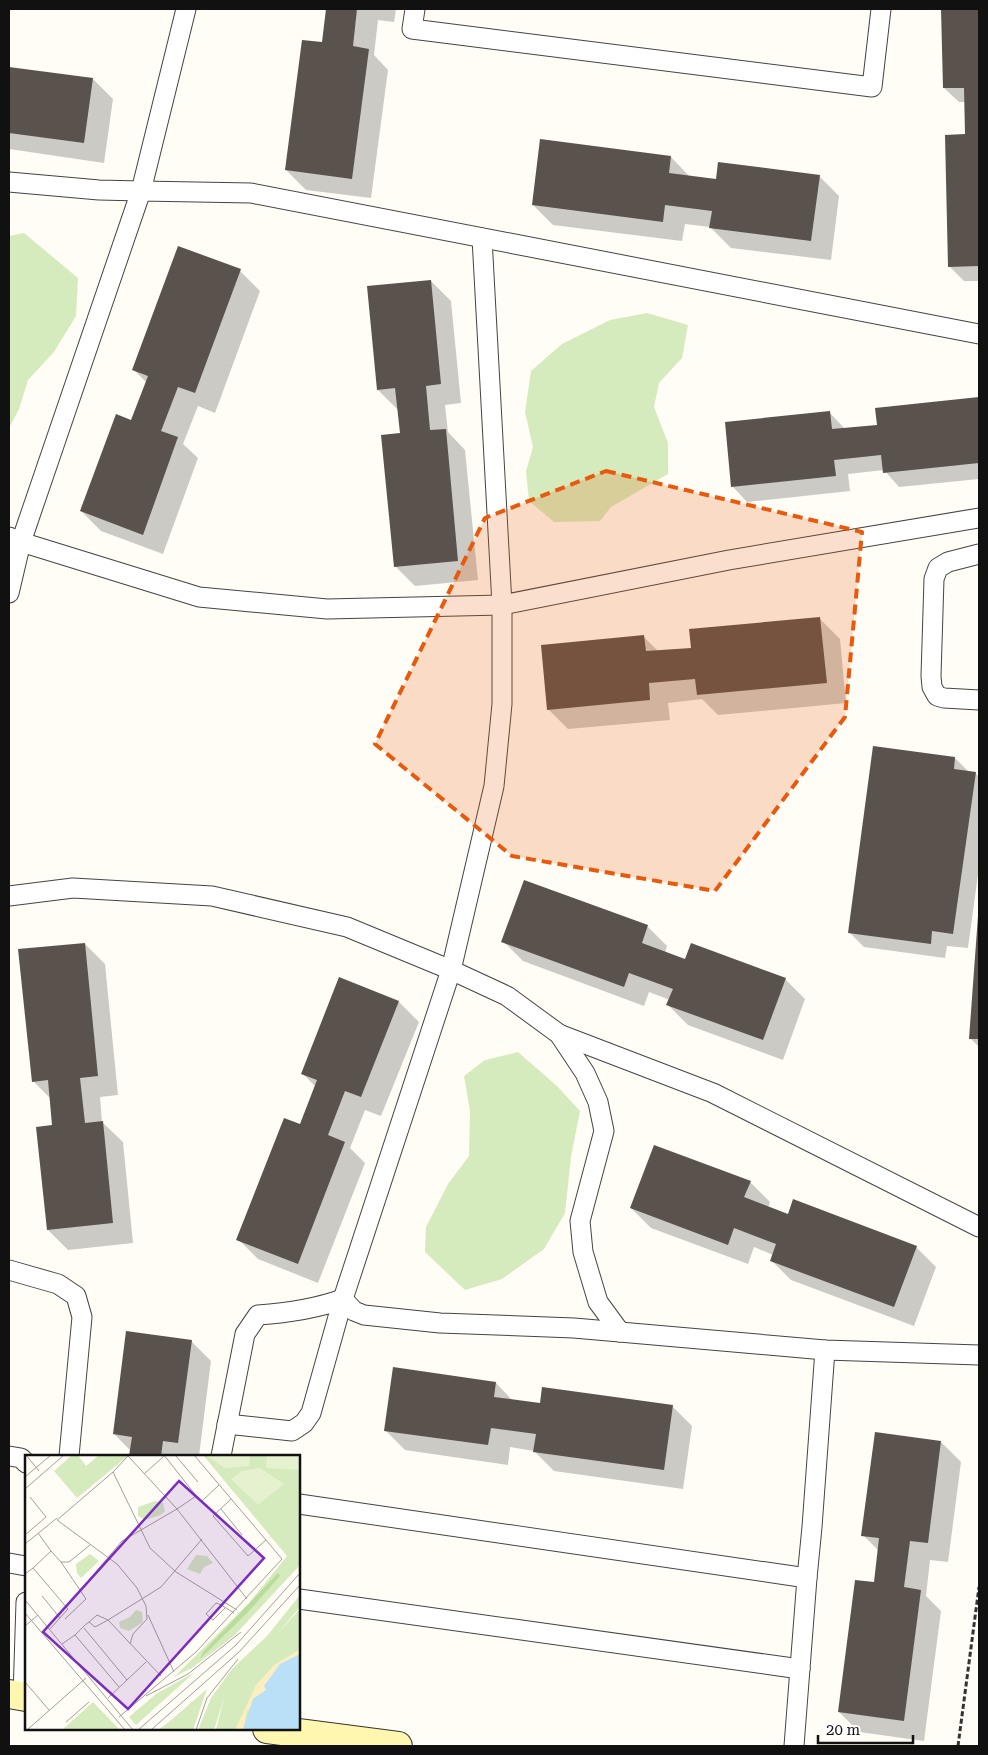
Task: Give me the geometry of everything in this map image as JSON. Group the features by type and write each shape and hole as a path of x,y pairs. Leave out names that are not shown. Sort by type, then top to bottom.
{"main road":[{"path":"275,1730 398,1746"}],"lane":[{"path":"9,594 15,539 141,191 186,9"},
{"path":"415,9 412,30 872,87 880,9"},
{"path":"9,182 99,190 251,193 979,334"},
{"path":"227,1424 292,1431 304,1423 311,1413 343,1299 451,970 494,786 502,704 502,605 482,238"},
{"path":"15,539 199,597 327,609 502,605 729,560 979,518"},
{"path":"979,554 948,562 938,568 934,579 931,676 932,687 937,696 979,700"},
{"path":"9,896 73,888 212,896 347,927 451,970 507,996 558,1034 713,1093 979,1227"},
{"path":"558,1034 585,1073 598,1102 604,1131 580,1221 583,1252 598,1302 620,1332"},
{"path":"9,1270 58,1284 76,1296 82,1317 69,1455"},
{"path":"343,1299 354,1311 364,1315 440,1323 574,1328 825,1350 979,1355"},
{"path":"221,1455 246,1334 258,1315 321,1307 343,1299"},
{"path":"794,1746 825,1350"},
{"path":"9,1456 21,1458 25,1462"},
{"path":"300,1504 807,1578"},
{"path":"9,1563 25,1566"},
{"path":"300,1599 800,1669"},
{"path":"19,1696 25,1615"}],"path":[{"path":"958,1746 979,1587"}],"highlighted area":[{"path":"606,471 862,532 845,717 715,891 512,856 375,744 485,518"}],"green space":[{"path":"24,233 78,278 76,316 54,352 28,380 19,409 9,428 9,236"},
{"path":"647,313 688,325 682,358 659,383 654,407 668,443 668,474 611,507 600,521 554,522 529,501 526,471 533,447 525,412 531,371 562,344 610,320"},
{"path":"518,1052 557,1086 580,1111 571,1157 565,1213 544,1249 502,1279 465,1290 425,1252 426,1227 448,1184 469,1156 470,1111 464,1076 485,1060"}],"building":[{"path":"326,9 357,9 353,46 369,49 352,179 285,170 302,40 322,42"},
{"path":"941,9 979,9 979,266 948,267 945,135 965,134 964,88 943,88"},
{"path":"9,67 93,78 84,143 9,133"},
{"path":"540,139 671,156 669,173 716,179 718,162 820,175 811,241 709,228 712,211 665,205 663,222 532,205"},
{"path":"178,246 241,269 195,393 178,387 161,431 178,437 143,535 80,511 116,414 131,420 148,376 132,370"},
{"path":"431,280 441,384 426,386 430,430 446,429 458,561 394,567 381,435 400,433 395,388 377,390 367,286"},
{"path":"979,397 979,463 883,473 881,455 834,460 836,476 731,487 725,422 830,411 832,429 877,425 875,408"},
{"path":"820,617 827,683 697,695 695,679 649,683 650,700 547,710 541,645 644,635 646,651 691,648 689,629"},
{"path":"873,746 955,757 954,769 976,772 953,934 932,931 931,944 848,933"},
{"path":"524,880 648,925 642,943 685,959 691,943 786,978 763,1040 666,1005 673,989 629,973 624,987 501,942"},
{"path":"978,916 979,1039 969,1039"},
{"path":"85,943 98,1076 80,1078 85,1123 103,1121 113,1223 47,1230 36,1127 52,1125 48,1080 32,1082 18,949"},
{"path":"339,977 399,1001 361,1097 345,1091 328,1135 345,1142 298,1264 236,1240 284,1118 300,1124 317,1080 301,1074"},
{"path":"654,1145 751,1181 744,1197 788,1214 793,1199 917,1246 894,1307 770,1261 776,1244 734,1228 728,1245 630,1208"},
{"path":"126,1331 192,1340 178,1443 163,1441 161,1455 129,1455 132,1437 113,1434"},
{"path":"393,1367 496,1382 494,1397 540,1403 542,1387 673,1405 664,1470 533,1452 536,1434 491,1428 488,1445 384,1431"},
{"path":"875,1432 941,1441 928,1543 910,1541 904,1587 921,1590 904,1721 838,1712 855,1580 874,1582 879,1538 861,1536"}]}
